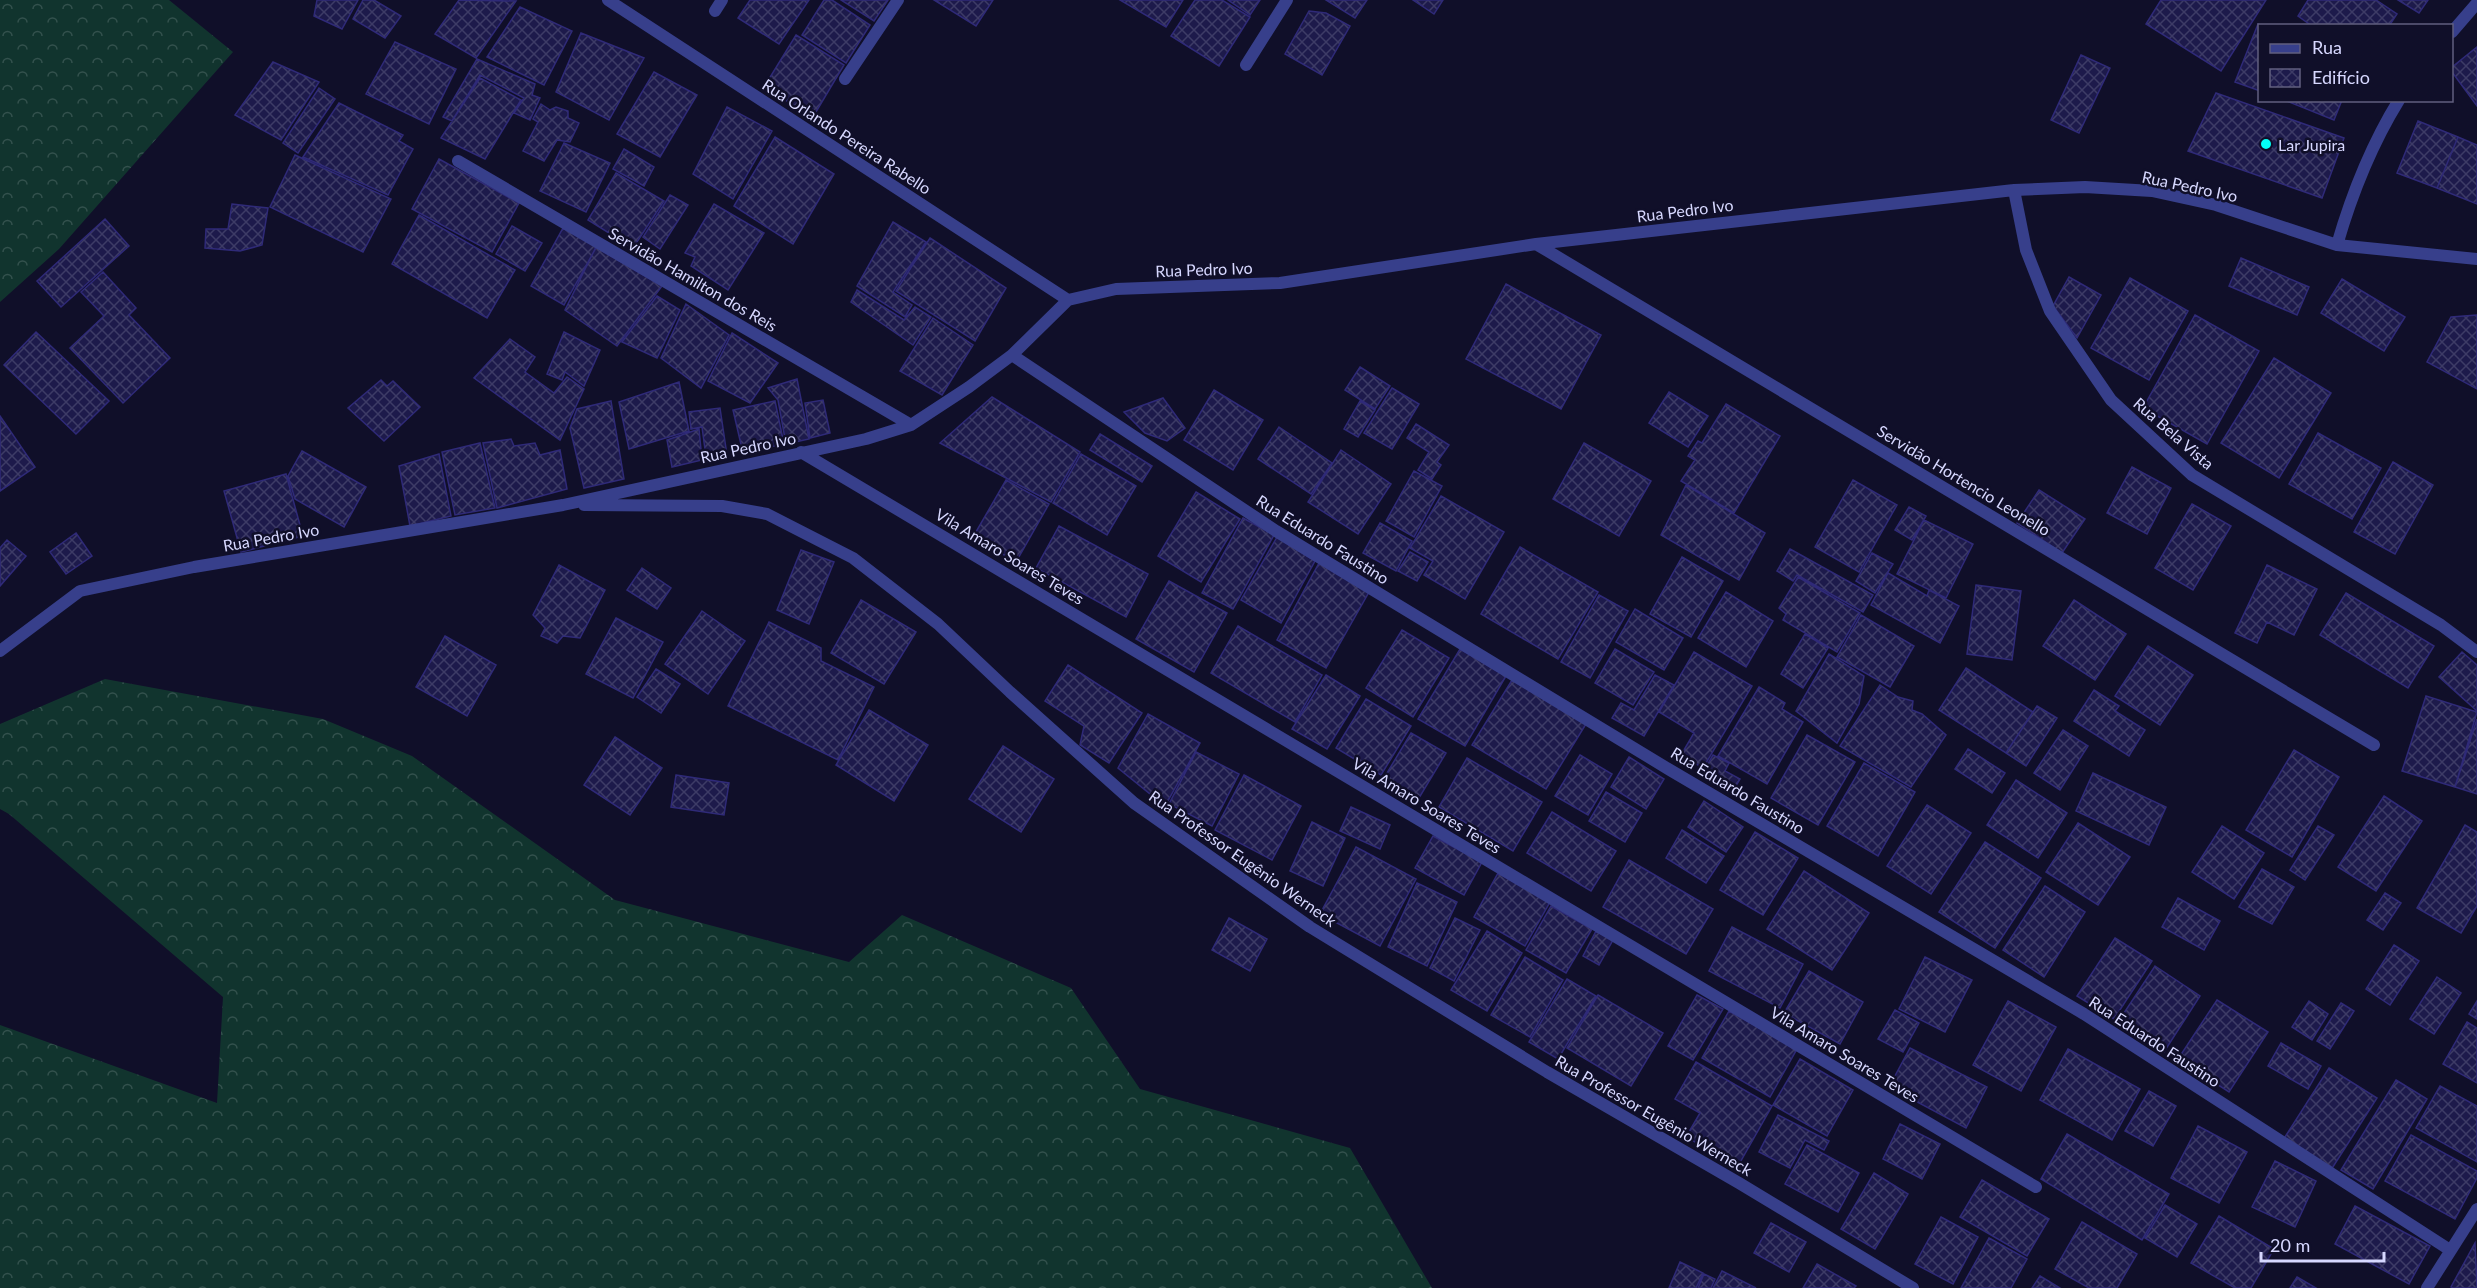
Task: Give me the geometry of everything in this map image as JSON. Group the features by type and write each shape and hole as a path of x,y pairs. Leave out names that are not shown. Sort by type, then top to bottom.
{"street":[{"name":"Rua Orlando Pereira Rabello","path":"608,0 1068,300"},
{"path":"845,79 898,0"},
{"path":"1246,65 1287,0"},
{"path":"2453,30 2477,3"},
{"path":"2337,245 2354,188 2377,136 2398,102"},
{"name":"Servidão Hamilton dos Reis","path":"458,161 911,425"},
{"name":"Rua Pedro Ivo","path":"0,651 80,591 194,567 563,505 866,439 911,425 1012,355 1068,300 1116,289 1280,283 1536,244 2014,190 2085,187 2152,191 2216,206 2337,245 2477,259"},
{"name":"Rua Bela Vista","path":"2014,190 2026,250 2050,311 2111,400 2192,475 2441,625 2477,652"},
{"name":"Servidão Hortencio Leonello","path":"1536,244 2374,745"},
{"name":"Rua Eduardo Faustino","path":"1012,355 1276,531 1670,770 2084,1014 2450,1250"},
{"name":"Vila Amaro Soares Teves","path":"801,452 2036,1187"},
{"name":"Rua Professor Eugênio Werneck","path":"563,505 722,506 767,514 853,558 938,624 1134,803 1310,927 1547,1072 1739,1182 1912,1288"},
{"path":"2427,1288 2477,1209"}],"green space":[{"path":"0,0 169,0 233,52 59,249 0,302"},
{"path":"105,679 323,719 412,756 615,900 849,962 902,915 1071,988 1140,1089 1350,1148 1432,1288 0,1288 0,1025 217,1103 223,997 9,814 0,809 0,724"}],"building":[{"path":"317,0 358,0 342,29 314,16"},
{"path":"363,0 374,0 401,16 385,38 353,19"},
{"path":"459,0 516,1 476,58 435,34"},
{"path":"750,0 809,0 779,44 738,18"},
{"path":"824,0 832,0 870,25 846,63 802,35"},
{"path":"841,0 888,0 874,21"},
{"path":"934,0 993,0 976,26"},
{"path":"1120,0 1183,0 1166,27"},
{"path":"1195,0 1222,0 1250,17 1219,66 1171,36"},
{"path":"1228,0 1260,0 1250,15"},
{"path":"1326,0 1367,0 1355,18"},
{"path":"1413,0 1443,0 1434,14"},
{"path":"2161,0 2266,0 2221,71 2146,24"},
{"path":"2308,0 2376,0 2397,14 2390,24 2309,24 2298,16"},
{"path":"2398,0 2428,0 2419,13"},
{"path":"520,7 572,31 544,85 487,57"},
{"path":"1309,11 1326,13 1350,26 1322,75 1285,54"},
{"path":"2258,24 2258,90 2235,82"},
{"path":"581,33 644,58 609,120 556,92"},
{"path":"796,35 844,65 813,117 764,87"},
{"path":"395,42 456,69 429,124 366,94"},
{"path":"2477,47 2477,106 2453,73 2453,66"},
{"path":"2081,55 2110,68 2079,133 2051,120"},
{"path":"477,59 535,84 532,95 540,98 530,120 514,113 524,98 480,75 452,121 443,117"},
{"path":"273,62 319,82 281,140 235,115"},
{"path":"654,72 697,95 660,157 617,134"},
{"path":"480,78 521,100 485,159 441,138"},
{"path":"319,88 335,99 298,153 283,143"},
{"name":"Lar Jupira","path":"2216,93 2344,138 2322,198 2188,151"},
{"path":"2289,102 2341,102 2334,120"},
{"path":"339,103 403,135 399,141 413,149 388,195 303,157"},
{"path":"541,104 550,110 556,107 568,111 568,118 579,123 570,142 557,140 544,161 523,151 538,122 533,119"},
{"path":"727,107 772,131 733,199 693,174"},
{"path":"2418,121 2458,137 2437,188 2397,173"},
{"path":"775,137 834,174 793,244 734,206"},
{"path":"2458,137 2477,145 2477,204 2437,188"},
{"path":"564,143 610,163 586,212 540,191"},
{"path":"624,149 654,167 644,186 613,169"},
{"path":"295,155 391,199 363,252 270,207"},
{"path":"439,159 519,203 492,252 412,209"},
{"path":"616,173 664,201 633,248 588,220"},
{"path":"670,195 688,205 660,249 643,237"},
{"path":"232,204 268,208 262,245 240,251 205,248 206,229 228,229"},
{"path":"714,204 764,233 728,290 691,266 695,257 685,253"},
{"path":"419,215 515,270 487,318 392,264"},
{"path":"105,219 129,246 61,307 37,281"},
{"path":"893,222 926,242 893,292 912,305 905,317 857,286"},
{"path":"512,226 542,243 525,271 496,254"},
{"path":"563,228 597,246 564,305 531,286"},
{"path":"930,238 1006,288 975,341 896,291"},
{"path":"596,247 662,286 617,346 565,310"},
{"path":"2241,258 2309,287 2297,315 2229,286"},
{"path":"103,272 136,308 129,315 170,358 123,403 70,348 104,316 81,292"},
{"path":"2069,277 2101,295 2077,338 2053,306"},
{"path":"2130,278 2188,311 2149,380 2091,348"},
{"path":"2342,279 2405,317 2384,351 2321,313"},
{"path":"1506,284 1601,335 1561,409 1466,359"},
{"path":"857,290 904,320 915,307 931,317 913,345 851,302"},
{"path":"657,296 680,310 657,358 622,342"},
{"path":"686,304 729,335 701,388 661,358"},
{"path":"2195,315 2259,351 2207,444 2143,408"},
{"path":"2477,315 2477,389 2427,362 2451,317"},
{"path":"933,318 973,345 942,395 900,371"},
{"path":"36,332 109,401 76,434 4,365"},
{"path":"564,332 600,350 584,386 565,372 562,380 547,374"},
{"path":"732,333 778,363 750,403 708,381"},
{"path":"510,339 535,357 525,372 554,393 567,377 584,389 560,440 474,378"},
{"path":"2274,358 2331,393 2279,478 2221,443"},
{"path":"1360,367 1390,386 1375,409 1345,390"},
{"path":"797,379 809,439 786,444 778,400 768,388"},
{"path":"381,380 387,386 393,381 420,407 384,441 348,408"},
{"path":"679,382 689,431 629,449 619,402"},
{"path":"1392,388 1419,404 1392,449 1364,433"},
{"path":"1214,390 1263,420 1233,470 1184,440"},
{"path":"1669,392 1708,416 1688,447 1649,423"},
{"path":"992,397 1080,452 1051,502 940,443"},
{"path":"1163,398 1185,428 1167,441 1145,433 1124,412"},
{"path":"823,400 830,433 810,438 805,403"},
{"path":"611,401 624,479 584,488 570,428 577,409"},
{"path":"775,401 784,444 743,453 733,410"},
{"path":"1360,401 1375,410 1358,437 1344,429"},
{"path":"1726,404 1780,436 1734,513 1681,481 1695,460 1688,456 1698,441 1702,443"},
{"path":"720,408 727,455 706,457 702,427 691,429 689,412"},
{"path":"0,416 35,467 0,491"},
{"path":"1416,424 1449,445 1437,462 1441,465 1432,479 1418,470 1429,452 1407,438"},
{"path":"1279,427 1332,463 1311,494 1258,459"},
{"path":"699,429 702,460 672,467 667,440"},
{"path":"2318,433 2381,468 2352,519 2289,484"},
{"path":"1100,434 1152,466 1142,482 1090,450"},
{"path":"511,439 514,446 535,443 540,455 560,450 567,489 497,508 483,443"},
{"path":"480,443 495,508 455,515 442,452"},
{"path":"1584,443 1651,481 1619,536 1553,499"},
{"path":"1341,450 1391,484 1358,534 1308,502"},
{"path":"302,451 366,487 344,527 295,499 288,476"},
{"path":"439,454 451,516 410,526 399,466"},
{"path":"1081,454 1136,486 1107,535 1053,503"},
{"path":"2393,462 2433,485 2395,554 2354,532"},
{"path":"2132,467 2171,488 2147,534 2107,513"},
{"path":"1414,471 1442,486 1414,537 1386,521"},
{"path":"286,474 303,536 241,552 224,491"},
{"path":"1006,480 1049,504 1016,562 973,537"},
{"path":"1853,480 1897,505 1859,572 1815,547"},
{"path":"1686,485 1765,533 1739,580 1661,535"},
{"path":"2039,490 2085,519 2062,553 2017,523"},
{"path":"1196,492 1240,519 1201,582 1158,556"},
{"path":"1441,496 1504,532 1465,599 1424,575 1433,561 1410,548"},
{"path":"2192,504 2231,526 2193,590 2155,568"},
{"path":"1909,507 1926,516 1912,540 1895,530"},
{"path":"1243,518 1274,535 1233,609 1202,593"},
{"path":"1924,520 1973,544 1946,598 1897,574"},
{"path":"1380,523 1412,541 1396,571 1363,553"},
{"path":"1059,526 1148,574 1126,617 1036,568"},
{"path":"76,533 92,556 66,574 50,552"},
{"path":"1277,537 1315,561 1281,623 1241,600"},
{"path":"7,540 26,556 0,586 0,548"},
{"path":"1520,547 1598,592 1558,659 1481,614"},
{"path":"1790,549 1873,595 1863,612 1797,575 1793,581 1777,571"},
{"path":"801,550 834,562 809,624 777,610"},
{"path":"1410,552 1428,562 1417,581 1398,571"},
{"path":"1872,553 1893,564 1875,593 1856,581"},
{"path":"1682,557 1723,581 1691,637 1650,614"},
{"path":"1319,563 1369,592 1326,668 1277,640"},
{"path":"559,565 605,590 580,638 563,636 557,643 541,636 545,628 533,615"},
{"path":"2267,565 2317,589 2294,635 2267,622 2257,643 2235,633"},
{"path":"642,568 671,588 657,609 627,590"},
{"path":"1888,573 1927,596 1929,590 1959,606 1940,643 1871,605"},
{"path":"1798,577 1860,613 1837,652 1783,620 1786,614 1779,608"},
{"path":"1169,581 1227,613 1194,672 1136,639"},
{"path":"1976,585 2021,591 2012,660 1967,654"},
{"path":"1726,592 1773,621 1746,667 1698,638"},
{"path":"2346,593 2434,646 2408,688 2320,635"},
{"path":"1599,595 1628,611 1590,678 1561,662"},
{"path":"861,600 916,632 884,684 831,653"},
{"path":"2074,600 2126,634 2095,680 2043,646"},
{"path":"1635,609 1683,638 1664,670 1616,642"},
{"path":"702,611 745,641 708,694 665,664"},
{"path":"1861,615 1914,646 1890,687 1837,657"},
{"path":"616,618 663,642 633,698 586,674"},
{"path":"769,622 821,648 821,661 874,687 838,760 728,706"},
{"path":"1238,626 1322,675 1295,722 1211,673"},
{"path":"1402,630 1449,658 1413,717 1366,688"},
{"path":"1805,634 1828,648 1803,688 1781,674"},
{"path":"445,636 496,665 467,716 416,687"},
{"path":"2148,646 2193,675 2160,725 2115,696"},
{"path":"1460,649 1506,676 1465,746 1418,719"},
{"path":"1615,649 1654,672 1633,705 1595,683"},
{"path":"1694,652 1752,686 1703,768 1681,755 1694,733 1659,712"},
{"path":"2462,652 2477,665 2477,711 2439,677"},
{"path":"1829,654 1864,676 1859,704 1837,743 1796,711"},
{"path":"1068,665 1142,713 1109,763 1080,745 1084,726 1045,701"},
{"path":"1966,668 2033,712 2006,753 1939,710"},
{"path":"656,669 680,684 661,713 637,697"},
{"path":"1326,675 1360,696 1327,749 1292,729"},
{"path":"1655,675 1674,685 1644,736 1612,718 1621,703 1634,710"},
{"path":"1512,680 1586,724 1546,789 1472,745"},
{"path":"1880,685 1898,697 1913,701 1912,710 1922,714 1946,735 1911,787 1840,746"},
{"path":"1759,687 1785,703 1782,709 1803,722 1767,784 1718,756"},
{"path":"2094,690 2119,706 2115,711 2145,730 2129,756 2074,721"},
{"path":"2426,696 2477,712 2455,787 2402,771"},
{"path":"1366,699 1411,726 1381,775 1336,748"},
{"path":"2037,706 2057,718 2026,766 2006,753"},
{"path":"869,710 928,745 894,801 836,765"},
{"path":"1148,714 1200,743 1165,806 1118,768"},
{"path":"2477,719 2477,794 2455,787"},
{"path":"2063,730 2088,746 2060,790 2034,773"},
{"path":"1411,733 1446,753 1419,798 1384,778"},
{"path":"1807,735 1855,762 1818,825 1771,798"},
{"path":"615,737 662,768 630,815 584,785"},
{"path":"1003,746 1054,779 1021,832 969,799"},
{"path":"1968,749 2005,773 1992,793 1955,769"},
{"path":"2294,750 2339,777 2292,857 2246,830"},
{"path":"1196,752 1239,774 1212,826 1169,804"},
{"path":"1580,755 1612,774 1588,815 1555,796"},
{"path":"1713,755 1729,763 1725,771 1740,779 1734,789 1703,772"},
{"path":"1629,757 1664,779 1646,809 1611,787"},
{"path":"1467,758 1542,802 1513,851 1439,807"},
{"path":"1864,763 1915,792 1878,856 1827,826"},
{"path":"2093,773 2166,807 2149,845 2076,811"},
{"path":"676,775 729,783 724,815 671,807"},
{"path":"1244,775 1301,806 1272,860 1215,830"},
{"path":"2016,780 2067,813 2038,858 1987,825"},
{"path":"1606,792 1642,813 1625,842 1589,821"},
{"path":"2384,796 2422,821 2376,891 2338,867"},
{"path":"1704,801 1743,827 1726,852 1688,827"},
{"path":"1927,805 1971,833 1931,894 1887,866"},
{"path":"1351,807 1390,825 1380,849 1340,831"},
{"path":"1552,812 1616,851 1591,891 1527,853"},
{"path":"1312,822 1345,838 1323,886 1290,871"},
{"path":"2078,823 2130,857 2098,905 2046,872"},
{"path":"2465,825 2477,832 2477,906 2461,933 2417,908"},
{"path":"2222,826 2264,853 2234,899 2192,872"},
{"path":"2318,826 2334,835 2305,880 2290,870"},
{"path":"1682,830 1724,856 1706,883 1666,858"},
{"path":"1755,832 1798,858 1763,915 1720,890"},
{"path":"1433,836 1482,862 1464,895 1415,868"},
{"path":"1985,842 2041,878 1995,948 1939,912"},
{"path":"1356,847 1416,879 1380,946 1320,914"},
{"path":"1629,860 1713,909 1686,954 1603,907"},
{"path":"2262,869 2294,887 2272,924 2239,907"},
{"path":"1804,871 1869,913 1832,970 1767,929"},
{"path":"1498,873 1550,902 1525,946 1474,917"},
{"path":"1417,883 1457,902 1427,966 1388,947"},
{"path":"2045,886 2085,912 2044,977 2003,950"},
{"path":"2385,893 2401,903 2383,930 2367,920"},
{"path":"2178,898 2220,921 2204,950 2162,927"},
{"path":"1551,906 1592,929 1566,973 1526,950"},
{"path":"1229,918 1267,939 1250,971 1212,950"},
{"path":"1455,918 1480,930 1454,981 1430,968"},
{"path":"1732,927 1803,964 1780,1008 1709,971"},
{"path":"1487,931 1522,953 1487,1011 1451,990"},
{"path":"1596,931 1613,940 1599,965 1583,956"},
{"path":"2115,938 2152,961 2114,1019 2077,996"},
{"path":"2394,945 2419,961 2390,1005 2366,989"},
{"path":"1525,957 1563,980 1530,1037 1491,1015"},
{"path":"1925,957 1972,980 1945,1032 1899,1009"},
{"path":"2155,966 2200,996 2164,1052 2118,1022"},
{"path":"1809,971 1863,1002 1840,1044 1784,1013"},
{"path":"2437,977 2461,993 2434,1034 2410,1019"},
{"path":"1567,979 1596,996 1558,1059 1529,1042"},
{"path":"1598,995 1663,1033 1631,1086 1567,1048"},
{"path":"1697,995 1723,1009 1693,1060 1668,1046"},
{"path":"2217,1000 2268,1032 2229,1092 2178,1059"},
{"path":"2008,1001 2056,1027 2021,1091 1973,1065"},
{"path":"2309,1001 2328,1014 2312,1040 2292,1027"},
{"path":"2477,1001 2477,1019 2469,1014"},
{"path":"2341,1003 2354,1011 2330,1049 2317,1041"},
{"path":"1895,1010 1919,1023 1903,1052 1878,1039"},
{"path":"1729,1011 1797,1049 1770,1097 1702,1058"},
{"path":"2467,1022 2477,1028 2477,1083 2443,1064"},
{"path":"2281,1043 2321,1066 2308,1089 2268,1066"},
{"path":"1910,1048 1987,1087 1966,1128 1889,1087"},
{"path":"2068,1049 2140,1089 2112,1140 2040,1100"},
{"path":"1800,1059 1853,1090 1827,1136 1773,1105"},
{"path":"1696,1062 1772,1106 1738,1166 1686,1137 1700,1113 1675,1099"},
{"path":"2329,1068 2377,1098 2331,1170 2283,1140"},
{"path":"2396,1080 2427,1099 2373,1189 2341,1170"},
{"path":"2440,1086 2477,1106 2477,1162 2416,1128"},
{"path":"2149,1091 2176,1106 2153,1146 2125,1131"},
{"path":"1778,1115 1829,1141 1824,1150 1805,1140 1790,1168 1759,1152"},
{"path":"1900,1124 1940,1144 1922,1179 1883,1159"},
{"path":"2198,1126 2247,1152 2219,1203 2171,1178"},
{"path":"2067,1134 2169,1194 2142,1240 2041,1179"},
{"path":"2411,1135 2477,1171 2477,1178 2455,1219 2385,1181"},
{"path":"1807,1145 1859,1173 1838,1212 1785,1184"},
{"path":"2275,1161 2316,1181 2295,1227 2252,1207"},
{"path":"1874,1173 1908,1194 1875,1249 1841,1229"},
{"path":"1982,1180 2049,1219 2027,1256 1960,1217"},
{"path":"2165,1205 2197,1224 2177,1257 2145,1238"},
{"path":"2355,1206 2430,1246 2409,1284 2335,1244"},
{"path":"2219,1216 2274,1249 2251,1288 2235,1288 2191,1263"},
{"path":"1941,1217 1978,1237 1953,1284 1915,1264"},
{"path":"2082,1222 2137,1254 2117,1288 2089,1288 2055,1269"},
{"path":"1771,1223 1806,1242 1789,1272 1754,1253"},
{"path":"1989,1238 2027,1259 2011,1288 1961,1288"},
{"path":"2475,1243 2477,1288 2451,1287"},
{"path":"1680,1262 1703,1273 1696,1288 1669,1288"},
{"path":"1817,1264 1856,1286 1854,1288 1803,1288"},
{"path":"1722,1271 1756,1288 1713,1288"},
{"path":"1704,1274 1715,1279 1711,1288 1698,1288"},
{"path":"2040,1276 2060,1288 2032,1288"},
{"path":"2297,1277 2316,1288 2290,1288"}],"place":[{"name":"Lar Jupira","path":"2266,144"}]}
